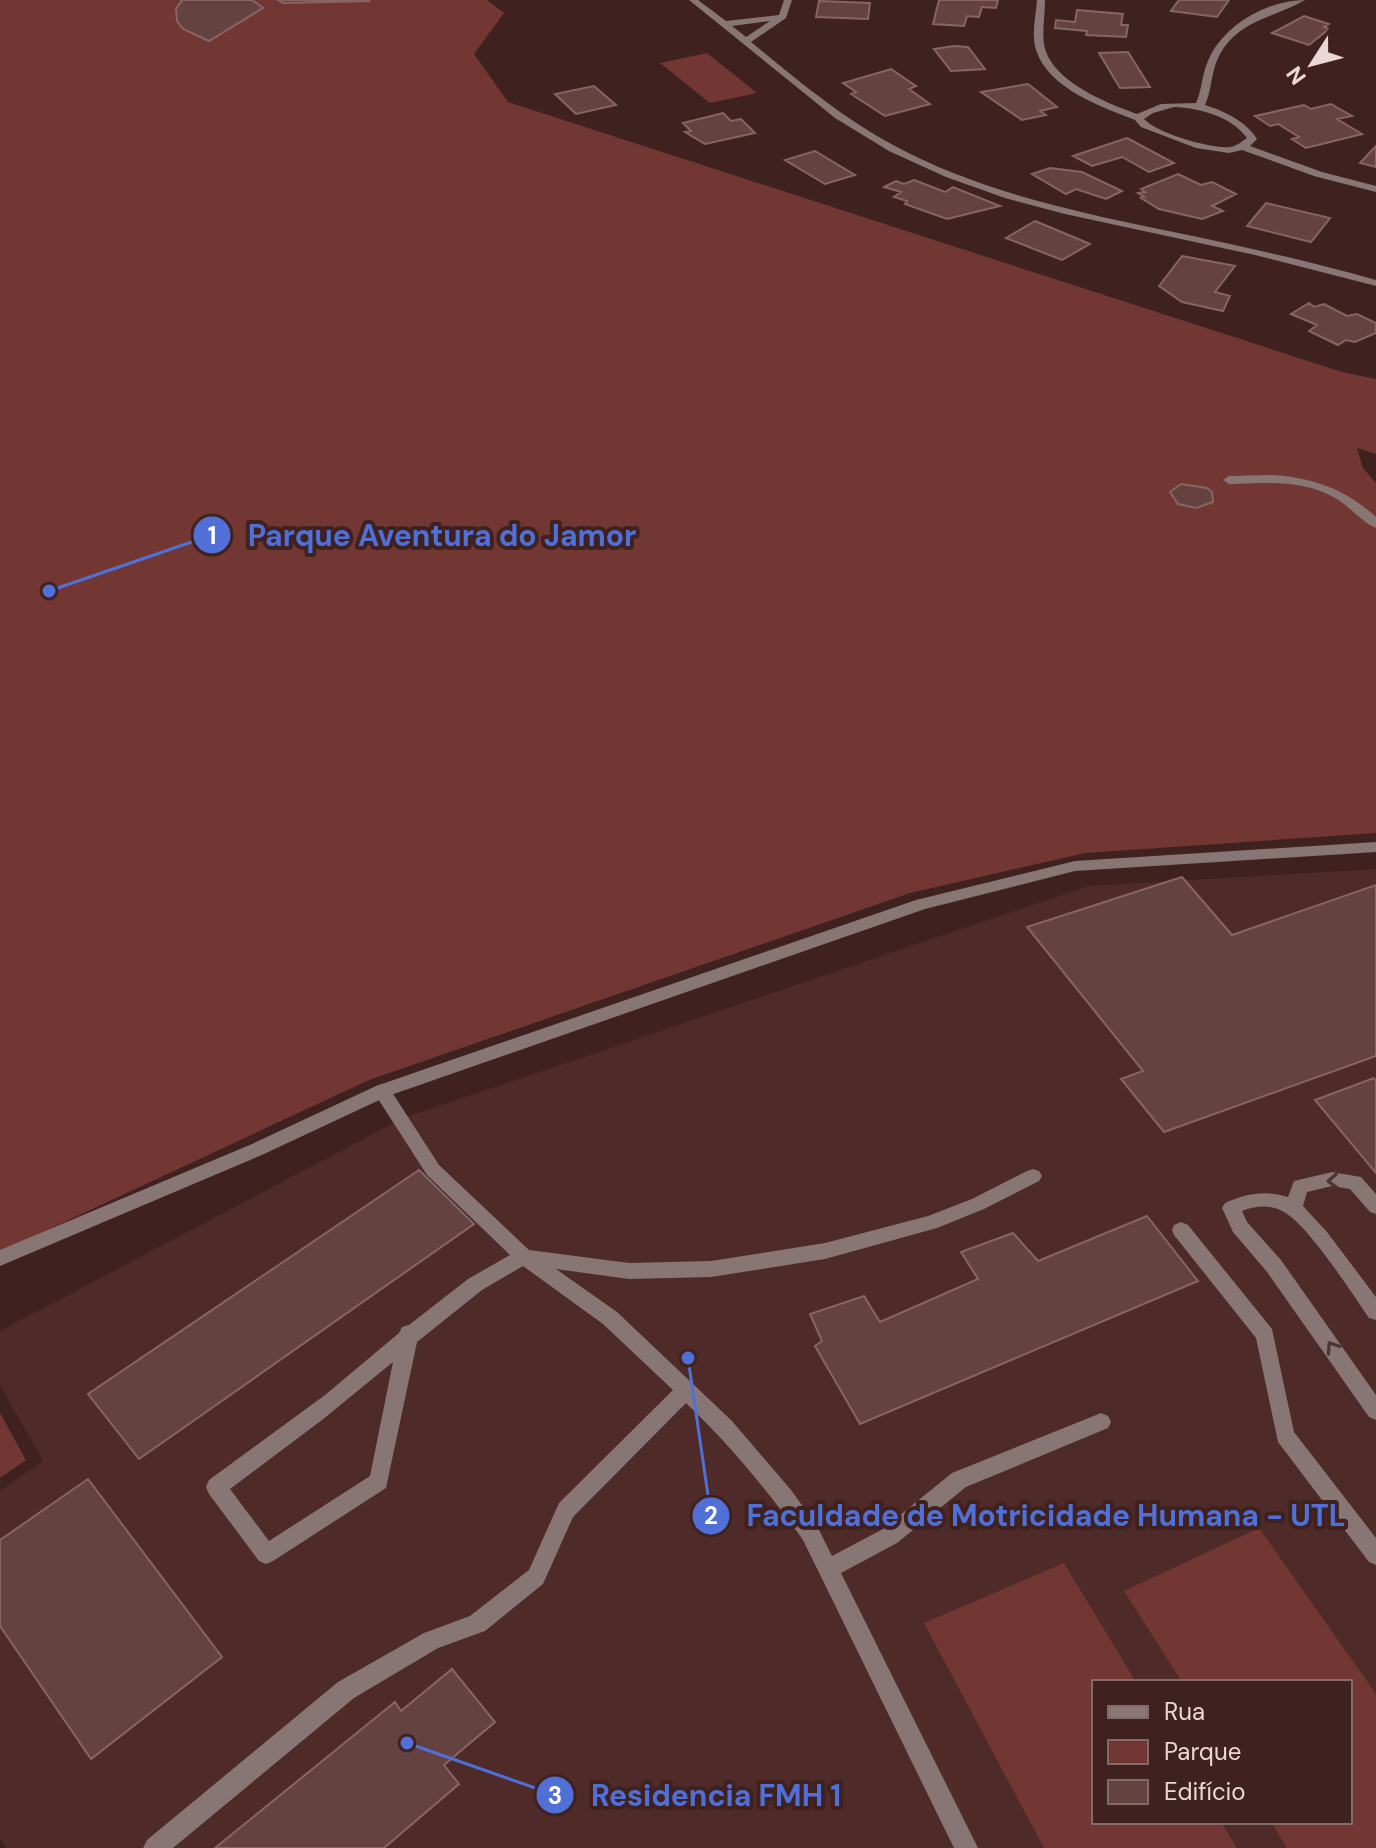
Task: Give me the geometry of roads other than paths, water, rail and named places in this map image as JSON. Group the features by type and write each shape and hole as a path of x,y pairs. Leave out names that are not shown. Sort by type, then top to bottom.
{"street":[{"path":"693,0 838,116 894,150 932,166 1027,199 1298,261 1376,283"},
{"path":"746,41 783,16 788,0"},
{"path":"1041,0 1040,50 1051,66 1082,93 1138,118 1144,125 1206,146 1220,150 1244,147 1318,174 1376,189"},
{"path":"1201,104 1212,62 1232,35 1264,13 1301,0"},
{"path":"725,24 783,16"},
{"path":"1138,118 1155,110 1201,104 1251,135 1244,147"},
{"path":"1229,480 1315,482 1336,490 1376,524"},
{"path":"0,1258 258,1149 382,1091 922,904 1075,866 1376,847"},
{"path":"382,1091 433,1170 524,1257 610,1318 684,1392 725,1427 784,1497 810,1533 966,1848"},
{"path":"409,1333 379,1481 266,1554 216,1487 350,1388 409,1333 483,1276 524,1257 629,1271 711,1269 825,1251 931,1223 978,1204 1033,1176"},
{"path":"1294,1207 1300,1186 1332,1179 1355,1182 1376,1207"},
{"path":"1376,1312 1294,1207 1269,1199 1251,1199 1231,1208 1240,1227 1274,1266 1376,1411"},
{"path":"1181,1230 1265,1335 1285,1436 1376,1555"},
{"path":"155,1848 346,1690 432,1640 477,1624 536,1577 566,1510 684,1392"},
{"path":"828,1569 890,1536 959,1480 1101,1422"}],"place":[{"name":"Parque Aventura do Jamor","path":"49,591"},
{"name":"Faculdade de Motricidade Humana - UTL","path":"688,1358"},
{"name":"Residencia FMH 1","path":"407,1743"}]}
